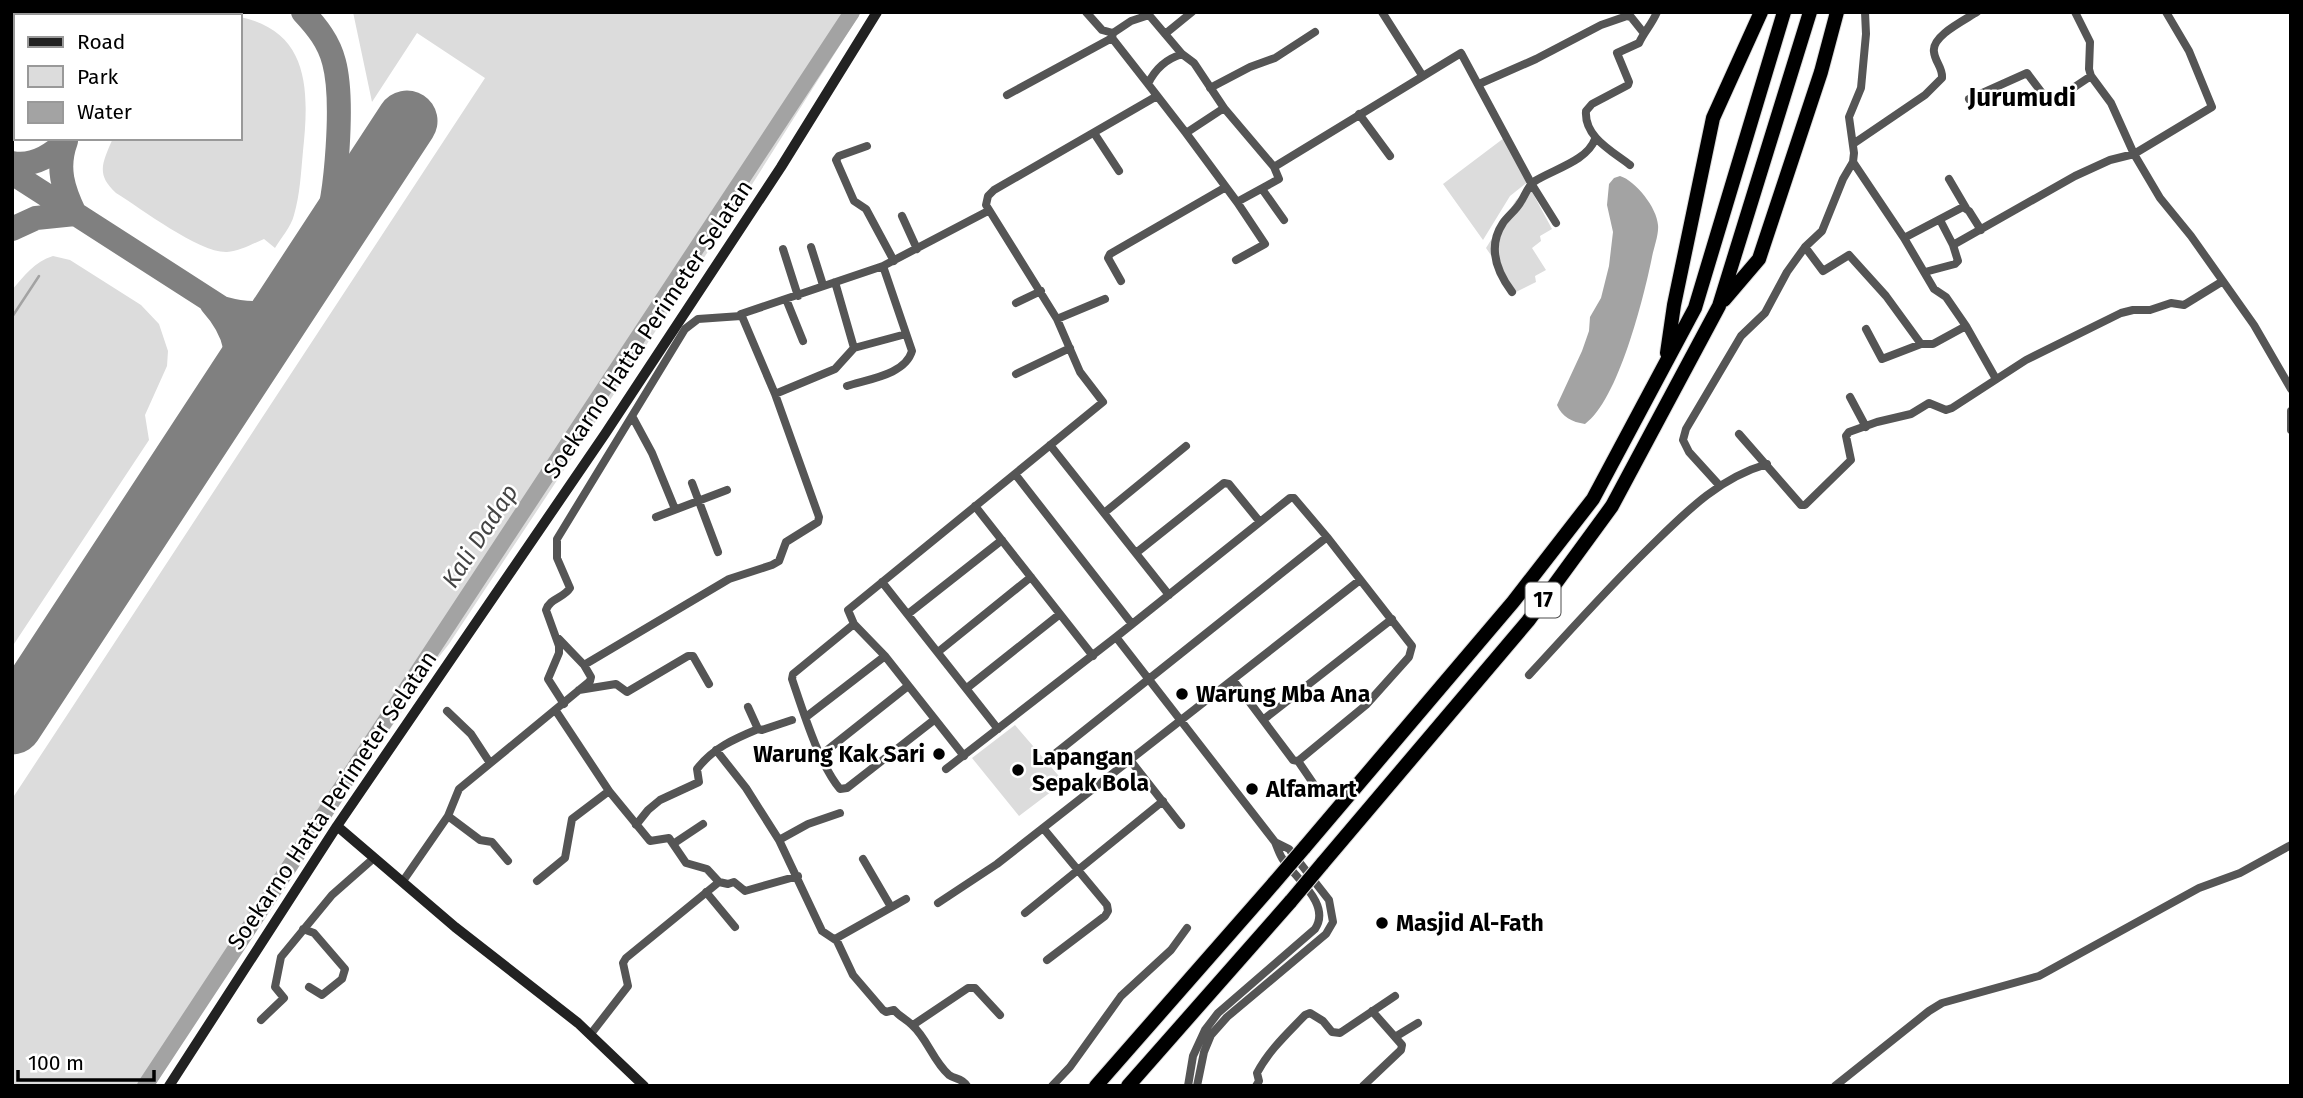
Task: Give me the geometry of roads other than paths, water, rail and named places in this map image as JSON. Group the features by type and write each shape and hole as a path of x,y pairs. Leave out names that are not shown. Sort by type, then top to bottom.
{"highway":[{"path":"1665,365 1674,305 1713,118 1761,12"},
{"name":"17","path":"1096,1086 1274,883 1513,602 1593,499 1695,308 1784,12"},
{"name":"17","path":"1128,1086 1322,864 1528,621 1612,506 1718,306 1810,12"},
{"path":"1718,306 1759,260 1821,72 1837,12"}],"main road":[{"name":"Soekarno Hatta Perimeter Selatan","path":"169,1086 337,827 605,434 781,167 877,12"},
{"path":"337,827 455,927 590,1035 644,1086"}],"street":[{"path":"1086,12 1102,30 1112,36 1226,187 1265,244 1236,260"},
{"path":"1165,34 1192,12"},
{"path":"1382,12 1422,75"},
{"path":"1630,165 1595,139 1585,118 1586,111 1592,104 1628,85 1617,52 1639,43 1657,12"},
{"path":"1719,485 1689,452 1683,440 1686,429 1741,336 1765,313 1787,272 1805,247 1822,231 1843,179 1853,162 1849,117 1861,88 1867,34 1865,12"},
{"path":"1853,144 1925,95 1942,78 1943,72 1934,55 1934,46 1941,36 1977,12"},
{"path":"2075,12 2090,42 2091,76 2111,103 2134,153 2160,198 2191,236 2254,325 2291,389"},
{"path":"1954,245 2075,176 2110,160 2134,153 2212,107 2189,51 2166,12"},
{"path":"1007,95 1112,36 1131,21 1150,13 1182,54 1195,63 1224,108 1274,167 1279,179 1237,202"},
{"path":"1479,84 1536,59 1610,21 1631,17 1643,32"},
{"path":"1210,88 1250,67 1275,58 1315,32"},
{"path":"1274,167 1461,53 1531,183 1556,223"},
{"path":"1148,84 1159,66 1182,54"},
{"path":"1969,99 2027,73 2048,101 2052,102 2091,76"},
{"path":"964,756 885,656 854,624 848,610 1103,402 1080,372 1057,318 986,205 988,196 994,190 1157,96"},
{"path":"1186,133 1224,108"},
{"path":"1359,114 1390,156"},
{"path":"1094,134 1119,170"},
{"path":"1512,292 1500,276 1494,248 1495,238 1503,223 1519,205 1531,183 1576,159 1595,139"},
{"path":"867,146 839,156 836,160 854,201 857,206 866,209 894,261"},
{"path":"1853,162 1904,238 1934,289 1946,297 1966,326 1996,379"},
{"path":"1949,179 1981,230"},
{"path":"1121,281 1108,258 1110,254 1226,187"},
{"path":"1262,189 1284,220"},
{"path":"1904,238 1966,208"},
{"path":"564,704 548,679 559,653 558,638 546,610 553,600 565,595 570,589 557,558 557,539 685,329 693,321 741,316 743,312 883,266 988,211"},
{"path":"902,216 917,249"},
{"path":"1925,272 1955,264 1957,256 1954,245 1940,220"},
{"path":"811,247 823,285"},
{"path":"1805,247 1823,271 1849,255 1886,296 1921,344"},
{"path":"783,249 797,296"},
{"path":"847,386 902,368 912,351 883,266"},
{"path":"1739,434 1801,505 1805,505 1851,460 1846,436 1849,432 1911,414 1929,403 1946,410 1952,408 2026,360 2121,313 2150,310 2171,303 2183,305 2222,281"},
{"path":"835,282 854,348"},
{"path":"1016,303 1041,291"},
{"path":"786,299 803,341"},
{"path":"1057,318 1105,299"},
{"path":"584,665 729,579 779,561 786,542 818,522 795,445 741,316"},
{"path":"1866,329 1882,359 1921,344 1933,344 1966,326"},
{"path":"775,394 835,369 854,348 906,334"},
{"path":"1016,374 1070,348"},
{"path":"1850,397 1866,428"},
{"path":"2291,411 2291,430"},
{"path":"632,416 652,453 675,509"},
{"path":"1050,445 1169,595"},
{"path":"1104,513 1186,446"},
{"path":"1529,675 1621,576 1697,501 1719,485 1750,469 1767,464"},
{"path":"1015,474 1132,624"},
{"path":"1136,553 1224,482 1229,484 1260,522"},
{"path":"692,483 718,552"},
{"path":"656,517 727,490"},
{"path":"946,769 1292,497 1327,537 1412,646 1409,657 1366,705 1297,761"},
{"path":"975,506 1093,656"},
{"path":"1056,753 1327,537"},
{"path":"908,614 1002,540"},
{"path":"938,652 1031,577"},
{"path":"938,903 997,864 1360,580"},
{"path":"882,582 998,729"},
{"path":"967,688 1060,614"},
{"path":"1264,720 1392,619"},
{"path":"854,624 793,674 792,679 821,755 840,789 847,788 934,720"},
{"path":"1116,637 1275,842 1281,856 1318,905 1320,923 1218,1013 1205,1030 1194,1056 1188,1086"},
{"path":"402,881 448,816 459,789 556,711 591,677 584,665 558,638"},
{"path":"579,690 616,684 627,692 688,656 693,656 709,684"},
{"path":"806,717 885,656"},
{"path":"1233,680 1313,783"},
{"path":"821,755 908,686"},
{"path":"748,706 758,729"},
{"path":"447,711 471,734 490,763"},
{"path":"556,711 608,791 650,841 669,838 686,863 706,869 719,882 737,884 745,891 798,876"},
{"path":"636,824 660,800 699,782 696,769 723,744 758,729 766,730 792,720"},
{"path":"716,750 746,788 779,840 822,931 835,939 841,947 853,975 874,1002 886,1012 894,1010 913,1025 942,1067 950,1076 959,1078 967,1086"},
{"path":"1130,760 1181,825"},
{"path":"537,881 565,858 572,819 608,791"},
{"path":"1024,913 1163,801"},
{"path":"779,840 808,824 840,814"},
{"path":"448,816 480,840 492,842 508,861"},
{"path":"673,844 703,824"},
{"path":"1043,828 1107,905 1108,911 1047,960"},
{"path":"1197,1086 1204,1052 1211,1035 1227,1017 1326,934 1334,922 1329,900 1289,849 1275,842"},
{"path":"1835,1086 1942,1003 2039,976 2199,888 2241,873 2291,845"},
{"path":"261,1020 284,998 275,987 281,957 332,895 374,858"},
{"path":"863,859 891,907"},
{"path":"590,1035 628,986 623,963 626,958 719,882"},
{"path":"706,892 736,927"},
{"path":"835,939 906,899"},
{"path":"1052,1086 1070,1067 1121,996 1171,950 1187,928"},
{"path":"303,929 314,933 345,969 342,979 322,995 309,987"},
{"path":"913,1025 968,988 975,988 1000,1016"},
{"path":"1256,1086 1259,1080 1257,1073 1275,1045 1305,1015 1310,1013 1323,1021 1332,1032 1340,1033 1395,996"},
{"path":"1363,1086 1401,1050 1402,1045 1372,1011"},
{"path":"1395,1037 1418,1023"}],"water":[{"path":"1620,176 1633,183 1650,203 1657,218 1658,232 1643,297 1619,372 1597,412 1585,424 1568,418 1557,405 1582,351 1589,331 1590,317 1601,298 1609,266 1613,232 1607,205 1609,184"}],"waterway":[{"name":"Kali Dadap","path":"145,1086 852,12"},
{"path":"12,317 39,276"}],"place":[{"name":"Warung Mba Ana","path":"1182,694"},
{"name":"Warung Kak Sari","path":"939,754"},
{"name":"Lapangan Sepak Bola","path":"1018,770"},
{"name":"Alfamart","path":"1252,789"},
{"name":"Masjid Al-Fath","path":"1382,923"}],"district":[{"name":"Jurumudi","path":"2022,97"}]}
